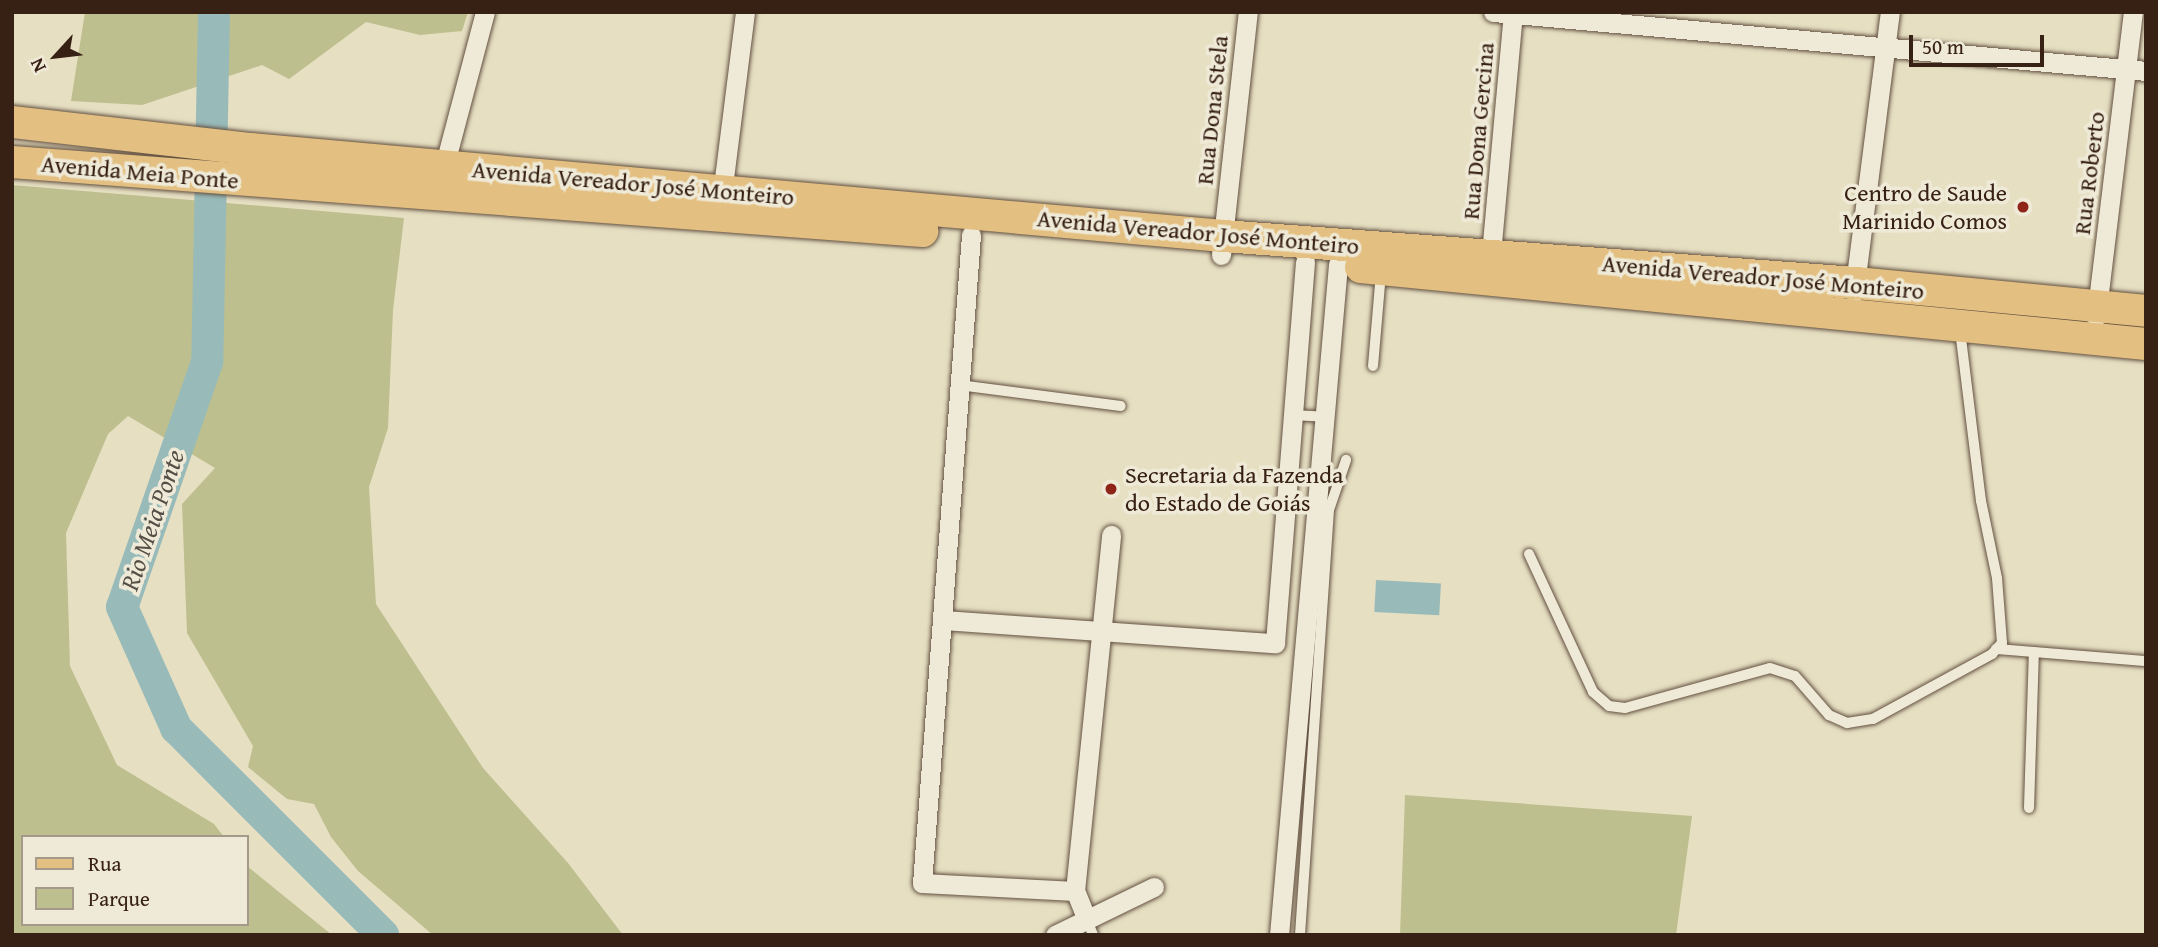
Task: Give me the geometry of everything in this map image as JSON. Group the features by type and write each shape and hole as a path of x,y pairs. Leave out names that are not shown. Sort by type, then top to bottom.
{"main road":[{"name":"Avenida Meia Ponte","path":"12,122 250,149"},
{"name":"Avenida Vereador José Monteiro","path":"250,149 444,167 971,235 1491,254 1856,283 2146,311"},
{"name":"Avenida Meia Ponte","path":"12,162 267,182"},
{"name":"Avenida Vereador José Monteiro","path":"267,182 721,202 1222,246 1305,262 2146,344"}],"street":[{"path":"444,167 485,12"},
{"path":"721,202 745,12"},
{"name":"Rua Dona Stela","path":"1222,246 1248,12"},
{"path":"1493,12 1702,22 1885,47 2146,71"},
{"path":"1850,317 1890,12"},
{"name":"Rua Roberto","path":"2092,340 2133,12"},
{"name":"Rua Dona Gercina","path":"1491,254 1513,13"},
{"path":"971,235 922,883 1075,891"},
{"path":"942,620 1275,643 1305,262"},
{"path":"1279,935 1338,265"},
{"path":"1090,927 1075,891 1111,534"},
{"path":"1055,935 1090,927 1154,887"}],"lane":[{"path":"1373,366 1381,268"},
{"path":"1529,554 1593,692 1608,706 1625,708 1770,668 1795,676 1829,715 1847,723 1873,719 1996,649 2001,643 1997,578 1981,501 1959,327"},
{"path":"959,385 1121,406"},
{"path":"1292,415 1325,417"},
{"path":"1300,935 1329,510 1346,460"},
{"path":"1996,649 2146,661"},
{"path":"2029,808 2034,652"}],"green space":[{"path":"85,12 468,12 462,31 420,35 366,22 289,79 262,65 142,105 71,101"},
{"path":"12,185 404,218 393,310 388,428 369,487 376,604 483,768 568,863 623,935 433,935 358,871 331,837 314,804 287,799 248,767 253,746 187,633 182,504 215,468 128,416 108,434 66,533 70,666 117,765 214,824 222,835 21,835 21,926 248,926 248,867 332,935 12,935"},
{"path":"1405,795 1692,816 1676,935 1400,935"}],"water":[{"path":"1376,580 1441,583 1439,615 1374,612"}],"waterway":[{"name":"Rio Meia Ponte","path":"214,12 207,362 122,607 176,728 383,935"}],"place":[{"name":"Centro de Saude Marinido Comos","path":"2023,207"},
{"name":"Secretaria da Fazenda do Estado de Goiás","path":"1111,489"}]}
